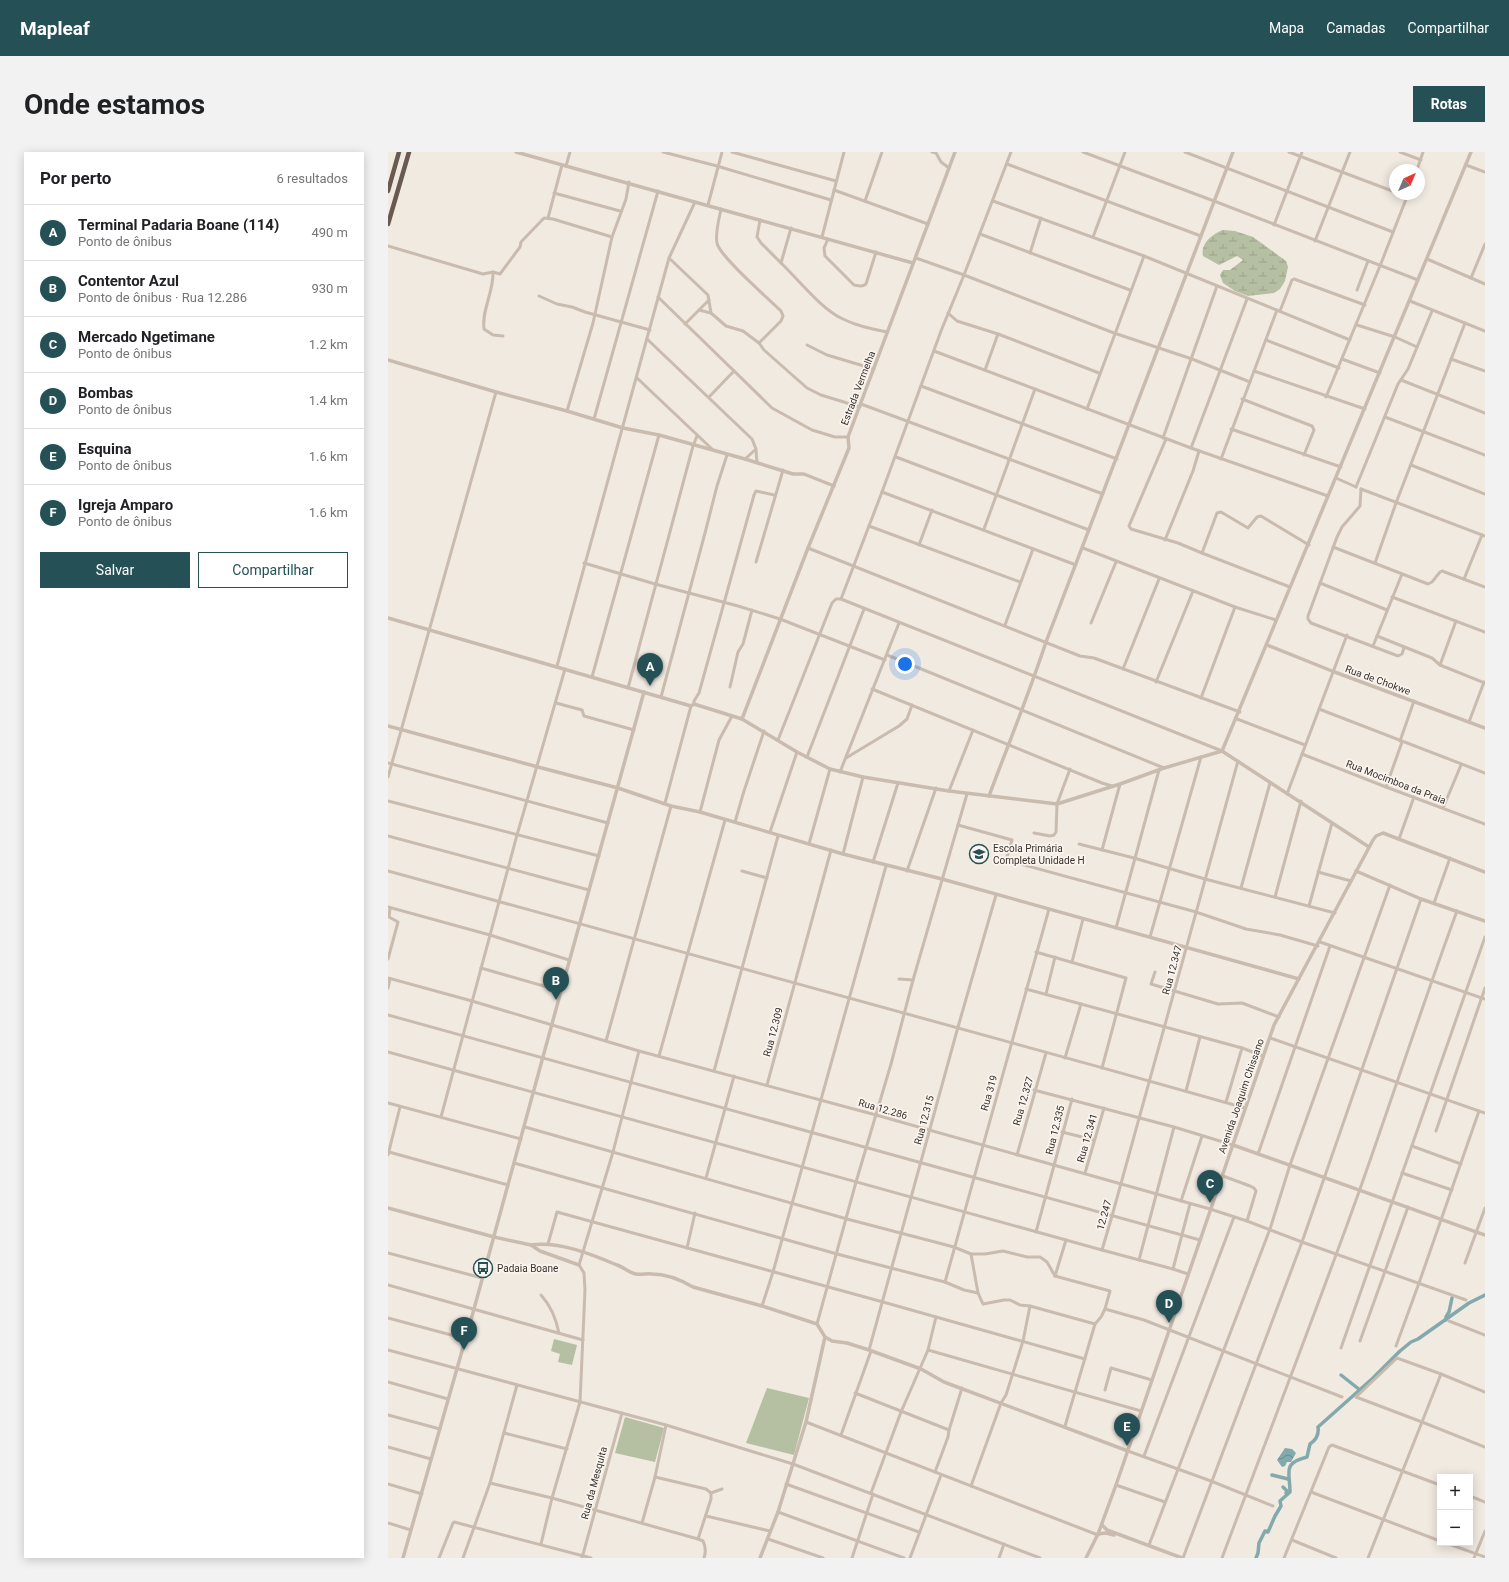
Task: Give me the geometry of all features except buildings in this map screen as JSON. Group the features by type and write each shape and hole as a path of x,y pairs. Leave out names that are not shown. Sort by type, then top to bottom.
{"highway":[{"path":"388,191 399,152"},
{"path":"388,224 409,152"}],"street":[{"path":"516,152 914,263"},
{"path":"548,218 554,193 570,152"},
{"path":"663,152 717,166 831,200"},
{"path":"708,205 717,166 722,152"},
{"path":"732,152 836,181"},
{"path":"822,237 844,152"},
{"path":"865,201 882,152"},
{"path":"932,152 936,153 941,162 949,168"},
{"name":"Estrada Vermelha","path":"742,719 808,548 849,448 848,437 955,152"},
{"path":"841,599 896,457 948,313 1011,152"},
{"path":"1083,152 1418,280"},
{"path":"1093,237 1125,152"},
{"path":"1185,152 1393,232"},
{"path":"989,796 1046,642 1233,152"},
{"path":"1289,152 1389,190"},
{"path":"1274,225 1302,152"},
{"path":"1316,241 1350,152"},
{"path":"1400,152 1421,160"},
{"path":"1419,164 1423,152"},
{"path":"1222,751 1240,712 1276,620 1309,545 1471,152"},
{"path":"1007,164 1201,236"},
{"path":"1466,164 1485,172"},
{"path":"568,411 587,345 612,237 620,211 626,199 628,182"},
{"path":"834,190 928,224"},
{"path":"594,419 658,191"},
{"path":"554,193 620,211"},
{"path":"1326,397 1365,305 1405,200"},
{"path":"993,201 1188,273 1247,299 1350,340"},
{"path":"557,666 584,563 648,339 669,258 695,202"},
{"path":"721,209 717,244 727,258 781,311 784,316 759,343"},
{"path":"388,246 483,274 493,272 500,274 520,247 521,242 527,238 544,218 612,237"},
{"path":"1030,253 1041,218"},
{"path":"760,220 757,237 761,243 816,299 833,313 853,323 887,332"},
{"path":"781,263 791,228"},
{"path":"980,234 1130,290"},
{"path":"828,239 824,248 825,256 854,285 863,286 866,284 876,252"},
{"path":"1471,278 1485,244"},
{"path":"1087,409 1099,373 1144,256"},
{"path":"669,258 708,295 711,313"},
{"path":"916,258 1114,333 1192,359 1220,372 1250,382"},
{"path":"1427,259 1485,284"},
{"path":"1357,290 1368,261"},
{"path":"493,272 493,281 483,322 484,329 493,335 504,336"},
{"path":"1221,459 1242,400 1292,280 1294,279 1365,305"},
{"path":"1218,286 1165,438 1129,526 1131,529 1178,543 1290,587"},
{"path":"539,296 551,302 650,330"},
{"path":"658,298 772,408 812,430 835,437 848,437"},
{"path":"1191,448 1247,299"},
{"path":"686,324 709,300"},
{"path":"1410,301 1485,331"},
{"path":"699,310 711,313 726,326 743,331 759,343 769,355 807,388 821,395 861,405 908,421 1103,494"},
{"path":"1356,487 1400,380 1408,369 1432,311"},
{"path":"948,313 957,321 998,334 1099,373"},
{"path":"1374,563 1436,395 1465,323"},
{"path":"1357,324 1417,347"},
{"path":"985,370 998,334"},
{"path":"648,339 746,432 752,439 756,449 757,463"},
{"path":"1266,340 1338,368"},
{"path":"808,345 827,355 874,369"},
{"path":"934,351 1199,451 1328,496"},
{"path":"1451,359 1485,371"},
{"path":"388,360 623,428 745,459 793,474 804,474 834,486"},
{"path":"1342,360 1380,373"},
{"path":"708,397 734,371"},
{"path":"1254,371 1326,397 1365,409"},
{"path":"637,378 713,451"},
{"path":"1400,380 1485,413"},
{"path":"921,386 1116,459"},
{"path":"984,529 1035,389"},
{"path":"388,777 390,764 401,730 496,392"},
{"path":"1242,400 1314,428 1304,455"},
{"path":"1385,417 1485,455"},
{"path":"1231,429 1341,467"},
{"path":"592,677 659,436"},
{"path":"628,688 693,446 698,436"},
{"path":"745,459 756,449"},
{"path":"1165,540 1191,476 1199,451"},
{"path":"661,696 717,486 727,455"},
{"path":"896,457 1090,530"},
{"path":"1411,465 1485,494"},
{"path":"756,562 774,495 783,470"},
{"path":"1336,478 1396,503 1484,536 1464,579"},
{"path":"1362,489 1360,506 1342,527 1337,536 1308,619 1311,623 1398,656 1402,654 1404,648"},
{"path":"665,803 694,700 699,693 754,495 756,491 760,491 774,495"},
{"path":"882,492 984,529 1076,565"},
{"path":"919,544 932,510"},
{"path":"1202,553 1217,513 1219,512 1248,528 1257,516 1260,516 1309,545"},
{"path":"869,526 1020,582"},
{"path":"1333,547 1428,584 1432,582 1440,572 1485,587"},
{"path":"808,548 1080,656 1094,658 1240,712"},
{"path":"1083,548 1235,607 1276,620"},
{"path":"1005,625 1033,549"},
{"path":"1091,623 1116,562"},
{"path":"584,563 780,619 885,660"},
{"path":"1373,646 1402,574"},
{"path":"1123,669 1160,579"},
{"path":"1320,583 1387,610"},
{"path":"1156,682 1193,591"},
{"path":"1392,597 1485,632"},
{"path":"778,740 832,603 836,599 841,599 1222,751 1287,794 1301,801 1369,847"},
{"path":"1201,698 1235,607"},
{"path":"807,757 864,609"},
{"path":"730,687 738,652 743,644 752,610"},
{"path":"388,618 557,666 628,688 742,719 797,752 830,769 862,777 967,794 1058,804 1164,768 1222,751"},
{"path":"840,772 899,622"},
{"path":"1440,665 1456,622"},
{"path":"1287,794 1346,636"},
{"path":"1377,636 1432,658 1440,665 1485,683 1470,722"},
{"name":"Rua de Chokwe","path":"1267,645 1485,728"},
{"path":"887,655 1164,768"},
{"path":"441,1117 517,835 538,767 565,669"},
{"path":"872,689 1102,783 1114,786"},
{"path":"403,1558 525,1127 569,960 644,692"},
{"path":"1386,788 1414,702"},
{"path":"556,703 582,710 584,716 634,730"},
{"path":"846,758 899,726 907,719 912,705"},
{"path":"1319,710 1485,774"},
{"path":"700,812 719,740 732,716"},
{"path":"1236,719 1305,745"},
{"path":"388,726 618,788 671,806 700,812 770,832 778,836 1049,909 1299,979"},
{"path":"949,791 973,730"},
{"path":"735,822 764,731"},
{"path":"770,832 797,752"},
{"name":"Rua Mocimboa da Praia","path":"1302,754 1386,788 1485,824"},
{"path":"1150,937 1168,869 1201,757"},
{"name":"Rua 12.347","path":"1120,1184 1238,761"},
{"path":"390,764 608,823"},
{"path":"1443,808 1461,765"},
{"path":"809,844 830,769"},
{"path":"1034,833 1050,836 1054,835 1056,832 1058,804 1070,769"},
{"path":"1116,928 1158,770"},
{"path":"843,854 862,777"},
{"path":"874,862 898,782"},
{"path":"1241,888 1270,783"},
{"path":"1102,850 1120,784"},
{"path":"907,871 936,788"},
{"path":"817,1324 913,980 967,794"},
{"path":"1414,797 1399,839 1485,872"},
{"path":"388,801 599,856"},
{"path":"1275,897 1301,801"},
{"path":"606,1041 671,806"},
{"path":"659,1056 725,820"},
{"path":"1309,906 1332,823"},
{"path":"958,825 1012,840 1006,860 1196,912 1246,929 1330,946 1483,999"},
{"name":"Avenida Joaquim Chissano","path":"1086,1558 1102,1525 1263,1056 1279,1017 1369,847 1378,834 1383,832 1399,839"},
{"path":"388,836 589,890"},
{"path":"714,1071 778,836"},
{"path":"1079,844 1335,913"},
{"name":"Rua 12.309","path":"767,1086 831,850"},
{"path":"1434,903 1450,858"},
{"path":"762,1306 773,1272 886,866"},
{"path":"388,871 849,998 905,1012 1245,1108"},
{"path":"742,871 767,878"},
{"path":"1356,871 1421,899 1485,921"},
{"path":"1318,872 1351,881"},
{"path":"1149,1546 1270,1229 1290,1166 1390,886"},
{"name":"Rua 12.315","path":"841,1435 870,1350 958,1027 996,895"},
{"path":"1102,1525 1107,1530 1182,1558 1302,1242 1363,1070 1421,899"},
{"path":"388,959 398,922 388,917 389,907 490,935 569,960"},
{"name":"Rua 319","path":"946,1282 954,1247 1049,909"},
{"path":"1222,1558 1336,1254 1398,1082 1431,981 1457,911"},
{"path":"1072,962 1083,919"},
{"path":"1341,1348 1485,937"},
{"path":"1258,1154 1294,1046 1330,946"},
{"path":"1036,952 1126,978 1102,1068"},
{"path":"1046,994 1055,958"},
{"path":"481,968 561,991"},
{"path":"1155,972 1151,984 1218,1004 1242,1003 1279,1017"},
{"path":"388,988 389,978"},
{"name":"Rua 12.286","path":"389,978 639,1051 876,1115 1210,1209 1270,1229 1302,1242 1466,1300"},
{"path":"899,979 913,980"},
{"path":"1436,1131 1483,999 1485,988"},
{"path":"1026,989 1242,1048 1263,1056"},
{"path":"1065,1058 1081,1004"},
{"path":"388,1015 1200,1240"},
{"path":"1186,1091 1200,1037"},
{"path":"1270,1038 1485,1113"},
{"path":"1226,1102 1242,1048"},
{"path":"580,1265 613,1152 639,1051"},
{"path":"388,1052 1188,1274"},
{"name":"Rua 12.327","path":"1017,1155 1034,1090 1046,1053"},
{"path":"706,1178 734,1076"},
{"path":"1034,1090 1174,1127 1233,1145 1485,1235"},
{"name":"Rua 12.335","path":"1036,1232 1072,1099"},
{"path":"388,1103 521,1139"},
{"path":"400,1107 388,1154 508,1185"},
{"name":"Rua 12.341","path":"1085,1174 1104,1108"},
{"path":"1396,1346 1442,1220 1479,1111"},
{"path":"525,1127 847,1219 954,1247 971,1254 985,1254 1003,1251 1027,1257 1040,1257 1047,1262 1055,1276 1110,1291 1105,1309 1095,1324 1065,1426"},
{"path":"1139,1260 1174,1127"},
{"path":"1062,1132 1094,1140"},
{"path":"1181,1201 1202,1136"},
{"path":"1412,1146 1461,1164"},
{"path":"514,1163 837,1254 946,1282 964,1290 978,1293"},
{"path":"1402,1173 1452,1190"},
{"path":"1223,1176 1250,1186 1256,1191 1247,1221"},
{"name":"12.247","path":"1102,1250 1120,1184"},
{"path":"1173,1269 1190,1204"},
{"path":"1360,1341 1408,1207"},
{"path":"388,1208 494,1237 531,1245 548,1244 584,1253 620,1266 635,1274 653,1274 684,1282 693,1287 762,1306 817,1324 825,1337 832,1341 847,1343 870,1350 921,1369 944,1382 1211,1481 1273,1506"},
{"path":"1465,1263 1485,1208"},
{"path":"548,1244 557,1212 1023,1341 1085,1360"},
{"path":"687,1248 695,1213"},
{"path":"1144,1456 1234,1217"},
{"path":"1055,1276 1066,1240"},
{"path":"531,1245 540,1251 580,1265 584,1273 580,1402 552,1498 541,1544"},
{"path":"388,1253 482,1278"},
{"path":"971,1254 978,1293 982,1304 1010,1300 1020,1305 1030,1306 1095,1324"},
{"path":"388,1285 583,1340"},
{"path":"541,1295 551,1308 559,1333"},
{"path":"971,1486 1001,1403 1006,1395 1023,1341 1030,1306"},
{"path":"1105,1309 1144,1320 1256,1362 1342,1397"},
{"path":"852,1558 886,1452 901,1412 928,1350 936,1317"},
{"path":"388,1318 466,1339"},
{"path":"1449,1322 1485,1335"},
{"path":"760,1558 778,1512 806,1422 825,1337"},
{"path":"388,1350 666,1425 793,1464 1040,1558"},
{"path":"928,1350 1141,1411"},
{"path":"1485,1392 1397,1358 1356,1397 1485,1447"},
{"path":"1105,1390 1111,1368 1152,1380"},
{"path":"1368,1558 1441,1374"},
{"path":"388,1382 448,1399"},
{"path":"463,1558 467,1543 475,1528 490,1483 517,1385"},
{"path":"935,1472 948,1437 962,1388"},
{"path":"855,1393 949,1430"},
{"name":"Rua da Mesquita","path":"582,1557 622,1413"},
{"path":"388,1415 440,1429"},
{"path":"806,1422 1098,1534 1106,1532 1131,1538"},
{"path":"642,1522 655,1477 666,1425"},
{"path":"504,1433 567,1449"},
{"path":"1284,1558 1329,1447 1332,1445 1437,1484"},
{"path":"388,1447 431,1459"},
{"path":"910,1558 925,1514 941,1475"},
{"path":"655,1477 706,1489 711,1493"},
{"path":"490,1483 642,1522 704,1541 706,1546 704,1558"},
{"path":"388,1484 422,1494"},
{"path":"786,1484 919,1532"},
{"path":"1116,1485 1165,1502"},
{"path":"711,1493 722,1489"},
{"path":"1311,1492 1437,1540"},
{"path":"698,1539 711,1499 711,1493"},
{"path":"1473,1497 1485,1502"},
{"path":"778,1512 904,1558"},
{"path":"706,1516 770,1532"},
{"path":"439,1558 453,1522 541,1544 582,1557 591,1558"},
{"path":"388,1523 412,1530"},
{"path":"1474,1558 1485,1531"},
{"path":"768,1539 823,1558"},
{"path":"1292,1540 1336,1558"},
{"path":"999,1558 1004,1544"},
{"path":"1454,1546 1485,1557"}],"green space":[{"path":"1223,230 1235,231 1253,237 1286,261 1288,267 1285,281 1280,289 1274,293 1248,296 1235,291 1223,283 1220,275 1223,270 1230,270 1243,260 1237,256 1219,265 1203,256 1203,247 1211,237"},
{"path":"554,1339 577,1345 572,1365 558,1362 560,1354 551,1351"},
{"path":"767,1388 809,1398 794,1455 746,1443"},
{"path":"625,1417 664,1428 655,1462 615,1453"}],"water":[{"path":"1285,1448 1292,1449 1296,1453 1291,1462 1287,1462 1285,1466 1282,1467 1277,1460"}],"waterway":[{"path":"1256,1558 1259,1543 1265,1531 1268,1532 1281,1506 1280,1501 1290,1492 1289,1469 1294,1462 1307,1457 1310,1444 1315,1439 1318,1427 1411,1342 1418,1339 1469,1303 1485,1295"},
{"path":"1446,1320 1452,1298"},
{"path":"1341,1375 1360,1390"},
{"path":"1272,1475 1288,1479"},
{"path":"1283,1487 1287,1491 1286,1493"}],"place":[{"name":"Terminal Padaria Boane (114)","path":"650,686"},
{"name":"Escola Primária Completa Unidade H","path":"979,854"},
{"name":"Contentor Azul","path":"556,1000"},
{"name":"Mercado Ngetimane","path":"1210,1203"},
{"name":"Padaia Boane","path":"483,1268"},
{"name":"Bombas","path":"1169,1323"},
{"name":"Igreja Amparo","path":"464,1350"},
{"name":"Esquina","path":"1127,1446"}]}
